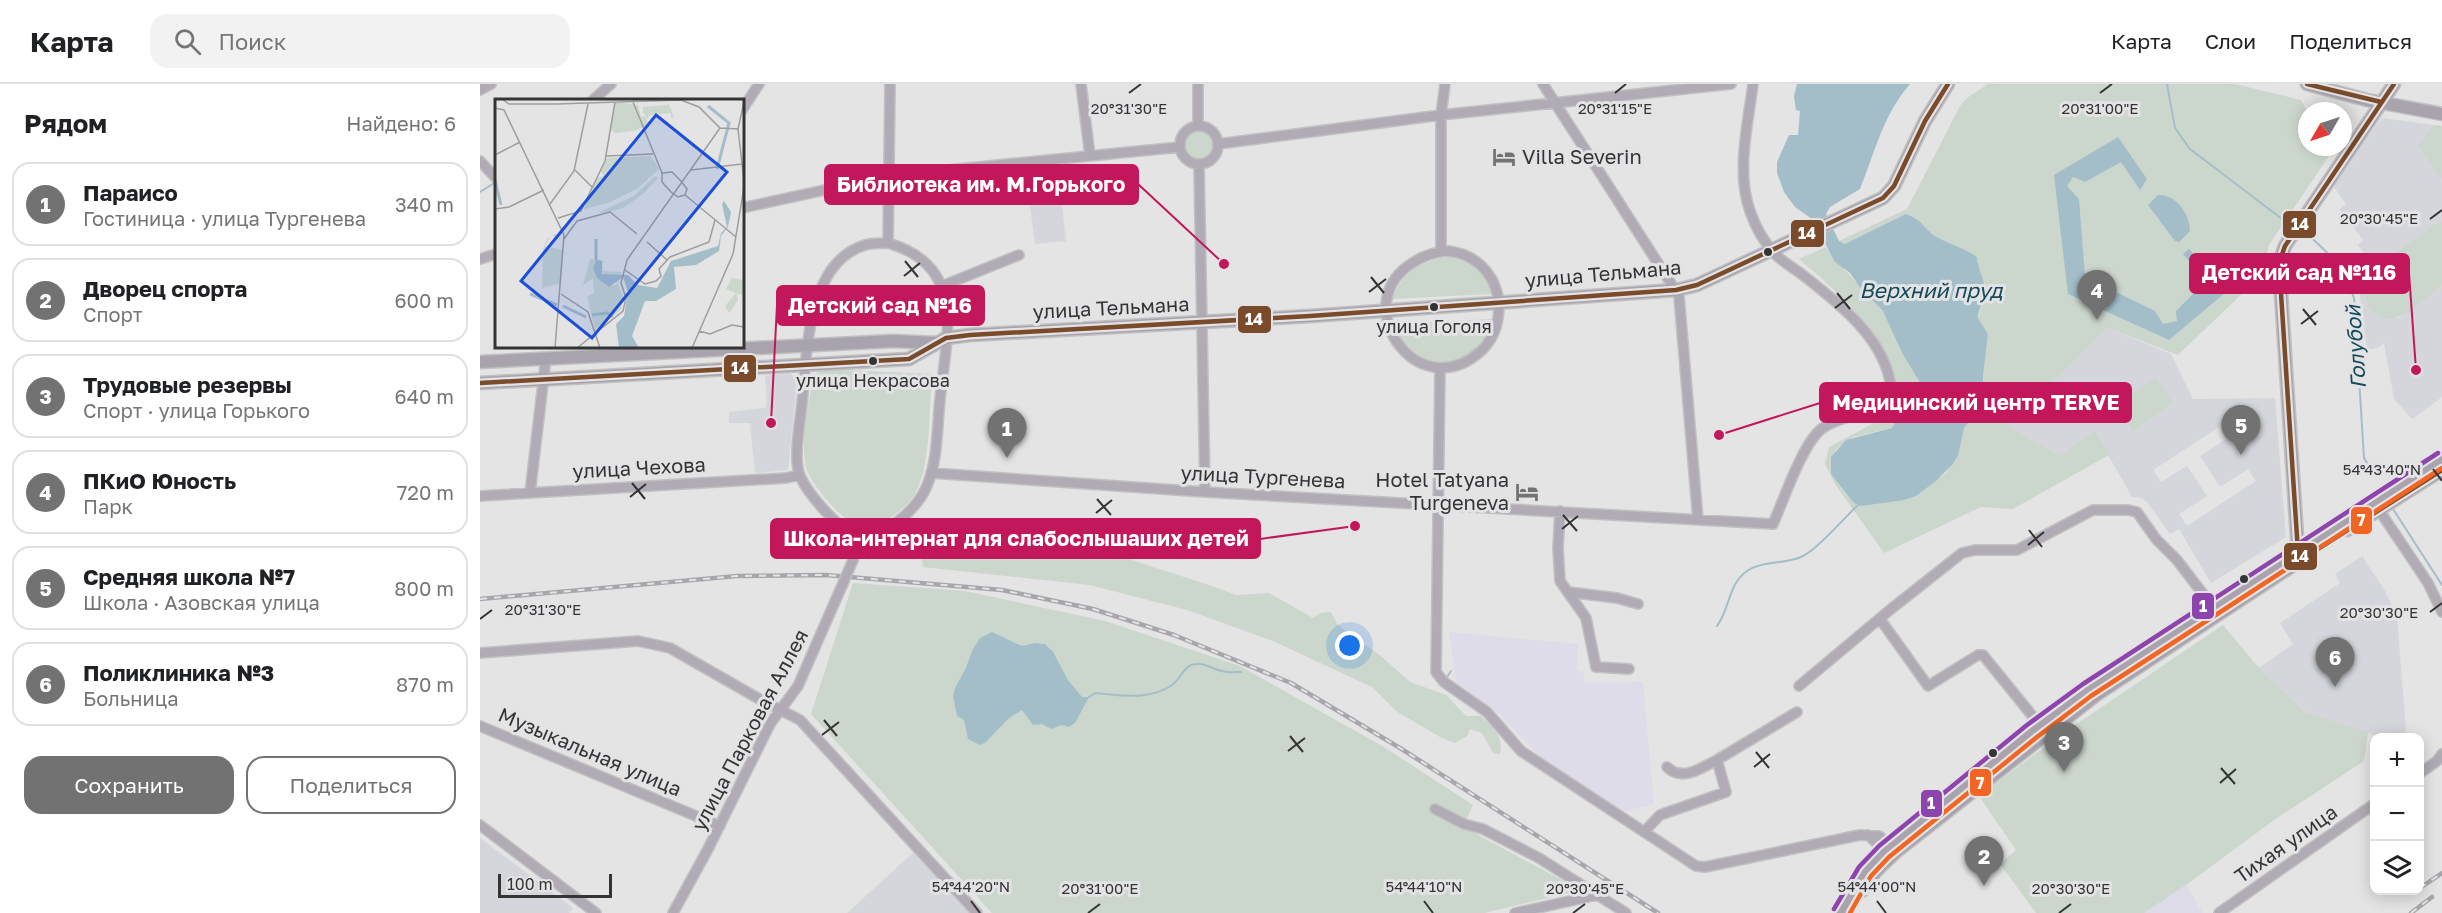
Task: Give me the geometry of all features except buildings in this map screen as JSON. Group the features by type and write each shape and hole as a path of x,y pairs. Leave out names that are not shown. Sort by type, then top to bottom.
{"main road":[{"name":"улица Тельмана","path":"744,347 941,340 1676,290 1697,285 1878,201 1889,193 1925,121 1948,84"},
{"path":"2307,84 2442,114"},
{"path":"2300,555 2279,263 2285,246 2394,84"},
{"name":"улица Тельмана","path":"480,384 909,358 941,340"},
{"name":"улица Тельмана","path":"480,362 704,348"},
{"path":"2043,729 2442,459"},
{"path":"1841,913 1863,881 1891,851 2127,662 2213,607 2379,510 2442,470"},
{"path":"1850,913 1863,881"}],"street":[{"path":"480,90 491,84"},
{"path":"594,99 610,84"},
{"path":"744,107 759,84"},
{"path":"888,243 890,84"},
{"path":"1081,84 1090,156"},
{"path":"1198,84 1198,126"},
{"path":"1444,84 1441,115 1441,251 1422,257 1400,273 1388,293 1386,311 1390,328 1404,351 1424,364 1440,369 1436,672 1444,682 1487,712 1521,752 1696,866 1705,867 1835,839 1868,835 1879,836 1891,851"},
{"path":"1543,84 1676,290 1681,305 1698,520"},
{"path":"1218,144 1441,115 1731,84"},
{"path":"1753,84 1745,137 1745,191 1749,210 1772,250"},
{"path":"1198,126 1211,131 1218,144 1210,160 1199,164 1189,162 1182,155 1180,140 1185,132 1198,126"},
{"path":"744,208 888,176 1180,147"},
{"path":"480,161 495,176"},
{"path":"1199,164 1205,492"},
{"path":"888,243 910,250 931,266 942,286 946,299 931,473 920,499 910,512 873,535 860,536 844,530 818,503 799,475 798,449 806,363 816,298 831,272 847,254 866,244 888,243"},
{"name":"улица Тургенева","path":"931,473 1205,492 1773,524 1816,434 1831,424 1877,406 1886,400 1892,389 1886,366 1870,337 1838,305 1772,250"},
{"name":"улица Тельмана","path":"1440,369 1461,365 1486,346 1492,338 1497,322 1498,302 1495,284 1473,258 1459,252 1441,251"},
{"path":"480,259 495,254"},
{"path":"942,286 1019,255"},
{"path":"530,493 546,358"},
{"name":"улица Чехова","path":"480,496 786,478 799,475"},
{"path":"1799,686 1962,553 1975,549 2017,550 2096,509 2137,512 2156,539 2177,560 2213,607"},
{"path":"2379,510 2428,583 2442,612"},
{"path":"1560,511 1558,548 1560,581 1586,618 1596,668 1629,669"},
{"name":"улица Парковая Аллея","path":"673,913 720,826 770,724 798,686 853,560 860,536"},
{"path":"1568,592 1617,598 1638,604"},
{"path":"1880,619 1928,686 1978,655 1983,655 2043,729"},
{"path":"480,653 638,641 670,648 800,720 977,913"},
{"path":"1667,767 1673,773 1683,775 1717,760 1797,712"},
{"name":"Музыкальная улица","path":"480,726 720,826"},
{"path":"2424,770 2437,761 2442,754"},
{"path":"1644,832 1660,815 1726,792 1717,760"},
{"name":"Тихая улица","path":"2218,913 2370,807"},
{"path":"1435,808 1464,824 1483,829 1539,858 1626,913"},
{"path":"480,825 596,913"},
{"path":"1515,913 1597,895"}],"shaded area":[{"path":"1988,84 2235,84 2301,100 2302,102 2298,102 2298,156 2329,156 2269,245 2263,270 2246,290 2178,355 2108,328 2008,426 2060,456 2095,431 2109,455 2013,509 1981,507 1884,553 1835,484 1825,464 1829,447 1900,409 1897,385 1879,343 1866,324 1834,290 1799,259 1826,247 1838,263 1883,310 1901,352 1921,384 1892,428 1853,437 1835,450 1854,503 1861,506 1916,496 1946,473 1958,456 1961,434 1984,393 1983,376 1988,334 1978,318 1983,303 1977,257 1937,237 1917,219 1907,214 1845,244 1839,241 1907,209 1960,106 1967,98"},
{"path":"2383,118 2442,126 2442,222 2434,224 2370,275 2397,319 2442,285 2442,397 2412,419 2394,399 2384,343 2378,348 2367,350 2357,275 2372,264 2358,245 2363,240 2340,209 2346,204 2334,187"},
{"path":"2434,125 2442,126 2442,179 2418,146"},
{"path":"1199,131 1209,135 1213,145 1209,155 1199,159 1189,155 1185,145 1189,135"},
{"path":"1058,169 1066,241 1035,244 1026,175"},
{"path":"2442,222 2442,285 2416,306 2396,318 2387,319 2378,316 2370,308 2366,297 2369,277 2389,258 2434,224"},
{"path":"1449,257 1476,269 1486,280 1491,294 1392,299 1401,282 1414,269 1429,261"},
{"path":"1492,319 1486,337 1475,350 1462,359 1446,363 1430,361 1415,354 1402,342 1393,324"},
{"path":"2108,328 2171,354 2193,399 2275,398 2286,537 2211,583 2179,529 2170,534 2147,502 2142,498 2132,497 2095,432 2060,456 2008,426","holes":["2219,427 2226,439 2200,456 2220,487 2248,469 2256,481 2187,526 2179,514 2207,496 2187,466 2161,482 2153,470"]},
{"path":"822,369 932,374 927,451 921,480 912,498 901,510 871,527 857,526 839,513 814,484 806,467 804,445 807,410 813,376"},
{"path":"790,372 797,382 788,470 755,473 750,423 729,423 729,412 765,408 767,404 765,376"},
{"path":"2156,378 2173,403 2133,431 2115,406"},
{"path":"919,539 1110,553 1236,595 1269,593 1313,618 1320,613 1331,612 1338,625 1381,656 1410,682 1446,695 1466,716 1481,716 1499,737 1500,754 1493,753 1482,733 1470,729 1467,736 1455,743 1440,737 1396,711 1372,687 1273,641 1187,610 1090,585 923,567"},
{"path":"2362,556 2385,591 2397,616 2406,731 2404,733 2370,733 2305,712 2259,668 2293,644 2280,623 2340,583 2335,574"},
{"path":"853,583 965,591 1105,621 1240,666 1384,747 1473,805 1463,827 1573,886 1572,892 1484,913 992,913 811,714"},
{"path":"2223,625 2259,668 2305,712 2368,732 2364,761 2274,820 2144,913 2036,913 2000,864 2016,850 1979,796 2062,734"},
{"path":"1449,632 1578,644 1577,670 1584,672 1583,683 1643,682 1654,804 1626,811 1592,796 1540,757 1501,715 1456,682"},
{"path":"480,838 573,908 569,913 480,913"},
{"path":"915,851 971,913 847,913"},
{"path":"2186,885 2203,913 2144,913"}],"water":[{"name":"Верхний пруд","path":"1797,84 1910,84 1886,121 1860,189 1830,207 1826,214 1839,241 1845,244 1906,214 1912,216 1937,237 1977,257 1985,290 1978,318 1988,334 1981,406 1964,428 1958,456 1952,465 1916,496 1904,500 1861,506 1854,503 1831,474 1831,457 1846,440 1892,428 1904,407 1918,392 1921,384 1902,353 1883,311 1850,273 1835,262 1812,219 1795,207 1784,192 1777,173 1777,162 1789,135 1798,135 1800,111 1796,110 1794,96"},
{"path":"2118,137 2147,179 2140,190 2121,162 2085,182 2073,177 2067,186 2079,199 2085,277 2155,311 2163,324 2177,321 2176,311 2206,281 2183,254 2189,249 2226,292 2169,340 2068,294 2054,175"},
{"path":"2158,195 2176,201 2188,218 2190,231 2179,242 2175,241 2148,205"},
{"path":"992,632 1022,646 1035,643 1045,644 1053,652 1068,680 1082,697 1089,697 1075,723 1069,727 1062,725 1051,729 1042,724 1033,725 1022,710 1009,718 985,743 980,745 968,739 964,720 957,716 953,696 973,649 980,638"}],"waterway":[{"name":"Голубой","path":"2167,84 2175,128 2190,149 2286,222"},
{"path":"480,192 495,183"},
{"name":"Голубой","path":"2307,234 2336,263 2346,278 2354,298 2364,458 2373,473"},
{"path":"1717,626 1741,576 1759,566 1801,557 1822,541 1858,505"},
{"name":"Голубой","path":"2393,509 2442,585"},
{"path":"1089,697 1095,693 1125,696 1154,693 1172,685 1185,669 1195,664 1224,672 1241,672"},
{"path":"1447,677 1451,671"}],"railway":[{"path":"480,599 737,576 826,575 1002,590 1093,609 1174,635 1291,683 1400,748 1658,913"},
{"path":"2424,885 2442,873"},
{"path":"2411,913 2432,897"}],"transit line":[{"name":"14","path":"480,383 909,359 946,338 970,335 1310,316 1676,290 1697,285 1883,198 1894,186 1925,121 1948,84"},
{"name":"14","path":"2307,84 2381,102"},
{"name":"14","path":"2394,84 2285,246 2279,263 2298,552 2302,559 2442,470"},
{"name":"1","path":"1834,909 1859,867 1879,846 2027,725 2083,684 2438,453"},
{"name":"7","path":"1850,913 1871,876 1889,857 2091,696 2442,468"}],"place":[{"name":"Villa Severin","path":"1504,157"},
{"name":"Библиотека им. М.Горького","path":"1224,264"},
{"name":"улица Гоголя","path":"1434,307"},
{"name":"ПКиО Юность","path":"2097,320"},
{"name":"улица Некрасова","path":"873,361"},
{"name":"Детский сад №116","path":"2416,370"},
{"name":"Детский сад №16","path":"771,423"},
{"name":"Медицинский центр TERVE","path":"1719,435"},
{"name":"Средняя школа №7","path":"2241,455"},
{"name":"Параисо","path":"1007,458"},
{"name":"Hotel Tatyana Turgeneva","path":"1527,492"},
{"name":"Школа-интернат для слабослышаших детей","path":"1355,526"},
{"name":"Поликлиника №3","path":"2335,687"},
{"name":"Трудовые резервы","path":"2064,772"},
{"name":"Дворец спорта","path":"1984,886"}]}
